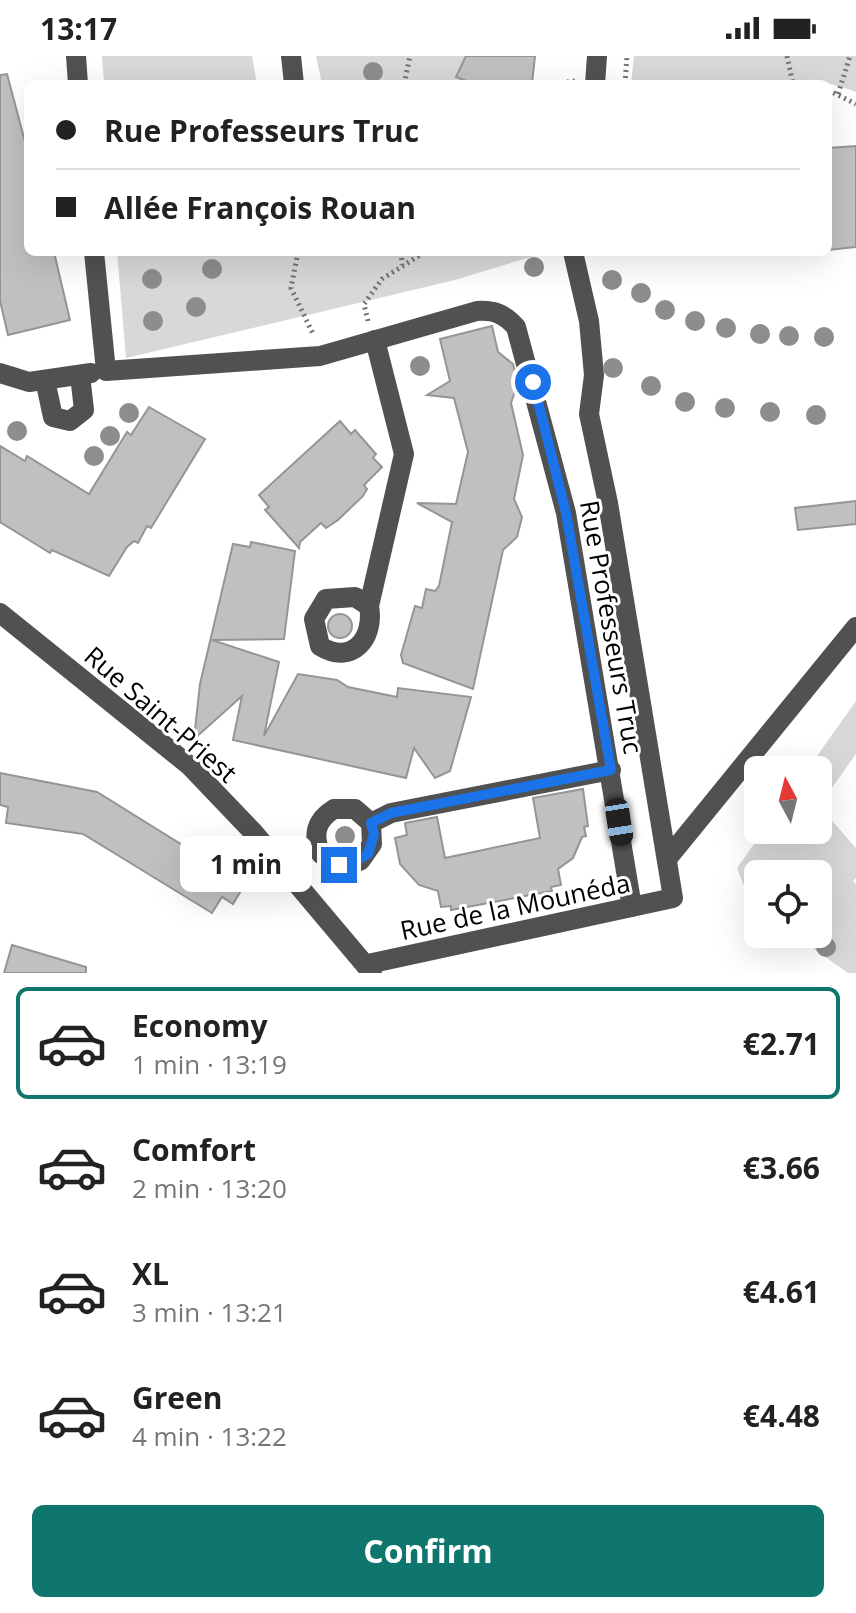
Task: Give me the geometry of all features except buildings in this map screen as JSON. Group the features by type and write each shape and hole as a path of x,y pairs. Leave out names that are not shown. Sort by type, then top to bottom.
{"street":[{"path":"76,56 78,80"},
{"path":"291,56 294,80"},
{"path":"595,80 597,56"},
{"path":"94,256 106,371"},
{"path":"574,256 589,321 594,375 589,414 608,503 667,859"},
{"name":"Rue Professeurs Truc","path":"0,373 29,382 106,371 320,356 477,311 490,310 506,315 516,327 566,513 632,907"},
{"path":"369,606 355,597 339,595 326,599 318,608 314,632 320,646 331,652 347,653 360,646 368,636 371,622 369,606 404,454 375,340"},
{"path":"45,380 53,417 70,421 84,410 80,375"},
{"name":"Rue Saint-Priest","path":"0,613 190,766 370,968"},
{"path":"667,859 856,627"},
{"path":"371,823 391,813 611,770"},
{"name":"Rue de la Mounéda","path":"370,968 673,898 667,859"}],"path":[{"path":"405,80 410,56"},
{"path":"625,80 627,56"},
{"path":"787,56 792,80"},
{"path":"838,94 850,56"},
{"path":"832,92 856,104"},
{"path":"297,256 291,288 311,326 320,356"},
{"path":"401,256 402,266"},
{"path":"375,340 364,304 382,279 418,256"}],"shaded area":[{"path":"102,56 252,56 256,80 104,80"},
{"path":"316,56 466,56 456,76 463,80 321,80"},
{"path":"634,56 856,56 856,92 832,85 832,80 631,80"},
{"path":"117,256 534,256 455,280 126,358"},
{"path":"856,701 856,754 832,788 832,756 817,756"},
{"path":"832,821 856,848 856,878 853,881 856,884 856,973 848,973 813,948 832,948 832,860 744,860 744,886 737,868 754,844 832,844"}],"route":[{"path":"339,865 360,861 368,854 374,834 371,823 391,813 611,770 566,513 533,382"}]}
